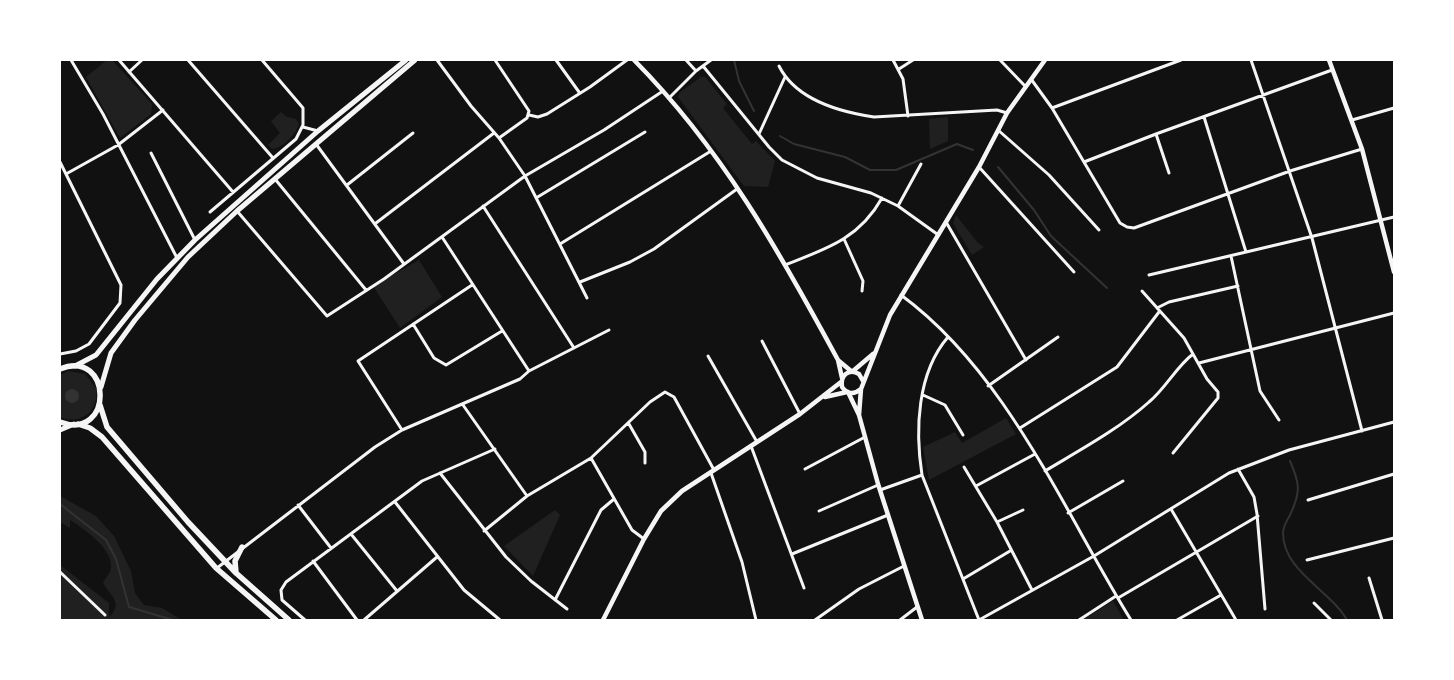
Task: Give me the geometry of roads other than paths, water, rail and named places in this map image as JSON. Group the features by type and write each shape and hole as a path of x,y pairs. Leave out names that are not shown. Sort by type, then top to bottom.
{"highway":[{"path":"62,367 75,366 91,373 101,387 100,405 108,427 236,573 289,620"},
{"path":"76,424 90,419 100,405"},
{"path":"60,422 90,428 102,437 216,568 276,620"},
{"path":"236,573 235,561 242,547"}],"main road":[{"path":"101,387 109,357 134,320 172,273 236,208 318,131 406,60"},
{"path":"75,366 96,355 177,258 195,240 275,179 415,60"},
{"path":"60,430 76,424"}],"street":[{"path":"72,60 177,258"},
{"path":"119,60 233,192 236,208 327,316 404,264 525,176 604,130 663,90"},
{"path":"129,72 142,60"},
{"path":"188,60 273,158"},
{"path":"210,212 296,139 303,126 304,113 301,105 262,60"},
{"path":"437,60 471,106 499,138 525,176 588,298"},
{"path":"494,60 528,108 529,115"},
{"path":"556,60 579,92"},
{"path":"499,138 529,115 542,116 627,60"},
{"path":"634,60 670,97 739,188 838,360 842,380 859,415 878,484 922,620"},
{"path":"686,60 696,71"},
{"path":"670,97 696,71 711,60"},
{"path":"893,60 899,69 906,93 908,116"},
{"path":"899,69 912,60"},
{"path":"1000,60 1025,86"},
{"path":"859,415 863,383 874,353 901,295 979,168 1007,113 1045,60"},
{"path":"1052,108 1181,60"},
{"path":"1251,60 1312,238 1334,329 1362,431"},
{"path":"1329,60 1362,149 1394,272"},
{"path":"703,66 782,160 804,173 882,198 898,206 937,234"},
{"path":"780,66 785,77 812,98 834,108 874,117 997,110 1007,113"},
{"path":"1084,162 1332,70"},
{"path":"759,134 785,77"},
{"path":"1031,79 1052,108 1120,222 1126,228 1134,228 1290,171 1362,149"},
{"path":"1352,120 1394,108"},
{"path":"66,174 118,145 163,110"},
{"path":"1204,117 1246,252"},
{"path":"303,126 318,131"},
{"path":"998,130 1049,175 1099,230"},
{"path":"347,184 413,132"},
{"path":"536,198 645,132"},
{"path":"376,223 494,133"},
{"path":"1156,134 1169,173"},
{"path":"316,144 376,223 404,264"},
{"path":"560,244 711,151"},
{"path":"151,153 195,240"},
{"path":"60,162 122,285 120,303 90,344 76,351 60,354"},
{"path":"898,206 921,164"},
{"path":"979,168 1074,272"},
{"path":"275,179 366,290"},
{"path":"580,282 630,262 654,249 739,188"},
{"path":"785,265 844,239 871,217 882,198"},
{"path":"482,206 574,348"},
{"path":"1149,275 1312,238 1394,217"},
{"path":"945,222 1026,360"},
{"path":"442,237 529,372"},
{"path":"844,239 863,281 862,291"},
{"path":"1230,256 1260,391 1279,420"},
{"path":"402,430 358,361 472,285"},
{"path":"1020,428 1117,367 1158,310 1169,302 1238,286"},
{"path":"1142,291 1184,338 1207,378 1218,392 1218,398 1173,453"},
{"path":"901,295 931,319 948,337 1020,428 1131,620"},
{"path":"1200,363 1394,313"},
{"path":"413,324 434,358 446,365 502,331"},
{"path":"216,568 375,447 402,430 520,379 529,372 609,330"},
{"path":"948,337 936,350 930,362 923,395 918,448 922,475 979,620 1094,556 1238,469 1289,450 1394,422"},
{"path":"988,386 1058,337"},
{"path":"762,341 800,414"},
{"path":"605,619 644,539 661,511 682,491 824,398 874,353"},
{"path":"1045,470 1093,442 1148,404 1160,392 1181,363 1193,354"},
{"path":"708,356 757,442"},
{"path":"838,360 862,376 863,383"},
{"path":"824,398 848,392 854,393 861,389"},
{"path":"484,531 527,496 591,458 652,401 662,393 668,392 674,397 712,471 742,562 756,620"},
{"path":"923,395 943,402 963,435"},
{"path":"463,405 527,496"},
{"path":"629,424 645,452 646,463"},
{"path":"805,469 865,437"},
{"path":"751,446 804,588"},
{"path":"305,620 282,600 281,590 286,582 422,481 494,449"},
{"path":"976,486 1035,454"},
{"path":"591,458 632,530 644,539"},
{"path":"964,467 997,522 1010,551 1032,590"},
{"path":"1238,469 1254,497 1258,516 1266,609"},
{"path":"440,473 484,531 518,569 567,609"},
{"path":"1308,500 1394,474"},
{"path":"880,490 922,475"},
{"path":"1068,513 1123,481"},
{"path":"819,511 878,484"},
{"path":"555,600 601,510 614,499"},
{"path":"395,502 470,597 500,620"},
{"path":"298,505 331,548"},
{"path":"1171,509 1236,620"},
{"path":"997,522 1023,510"},
{"path":"792,554 888,515"},
{"path":"1079,620 1258,516"},
{"path":"351,534 398,592"},
{"path":"1307,560 1394,538"},
{"path":"963,578 1010,551"},
{"path":"364,620 437,557"},
{"path":"313,561 357,620"},
{"path":"815,620 865,586 904,566"},
{"path":"60,572 105,615"},
{"path":"1369,578 1382,620"},
{"path":"1177,620 1221,595"},
{"path":"1314,603 1331,620"},
{"path":"900,620 918,607"}],"waterway":[{"path":"734,60 739,81 754,111"},
{"path":"780,136 794,144 845,157 870,170 896,170 957,144 973,150"},
{"path":"998,167 1034,210 1051,236 1107,288"},
{"path":"1290,461 1298,488 1294,507 1284,528 1285,546 1299,569 1330,599 1347,620"},
{"path":"60,504 106,540 116,559 129,607 173,620"}]}
